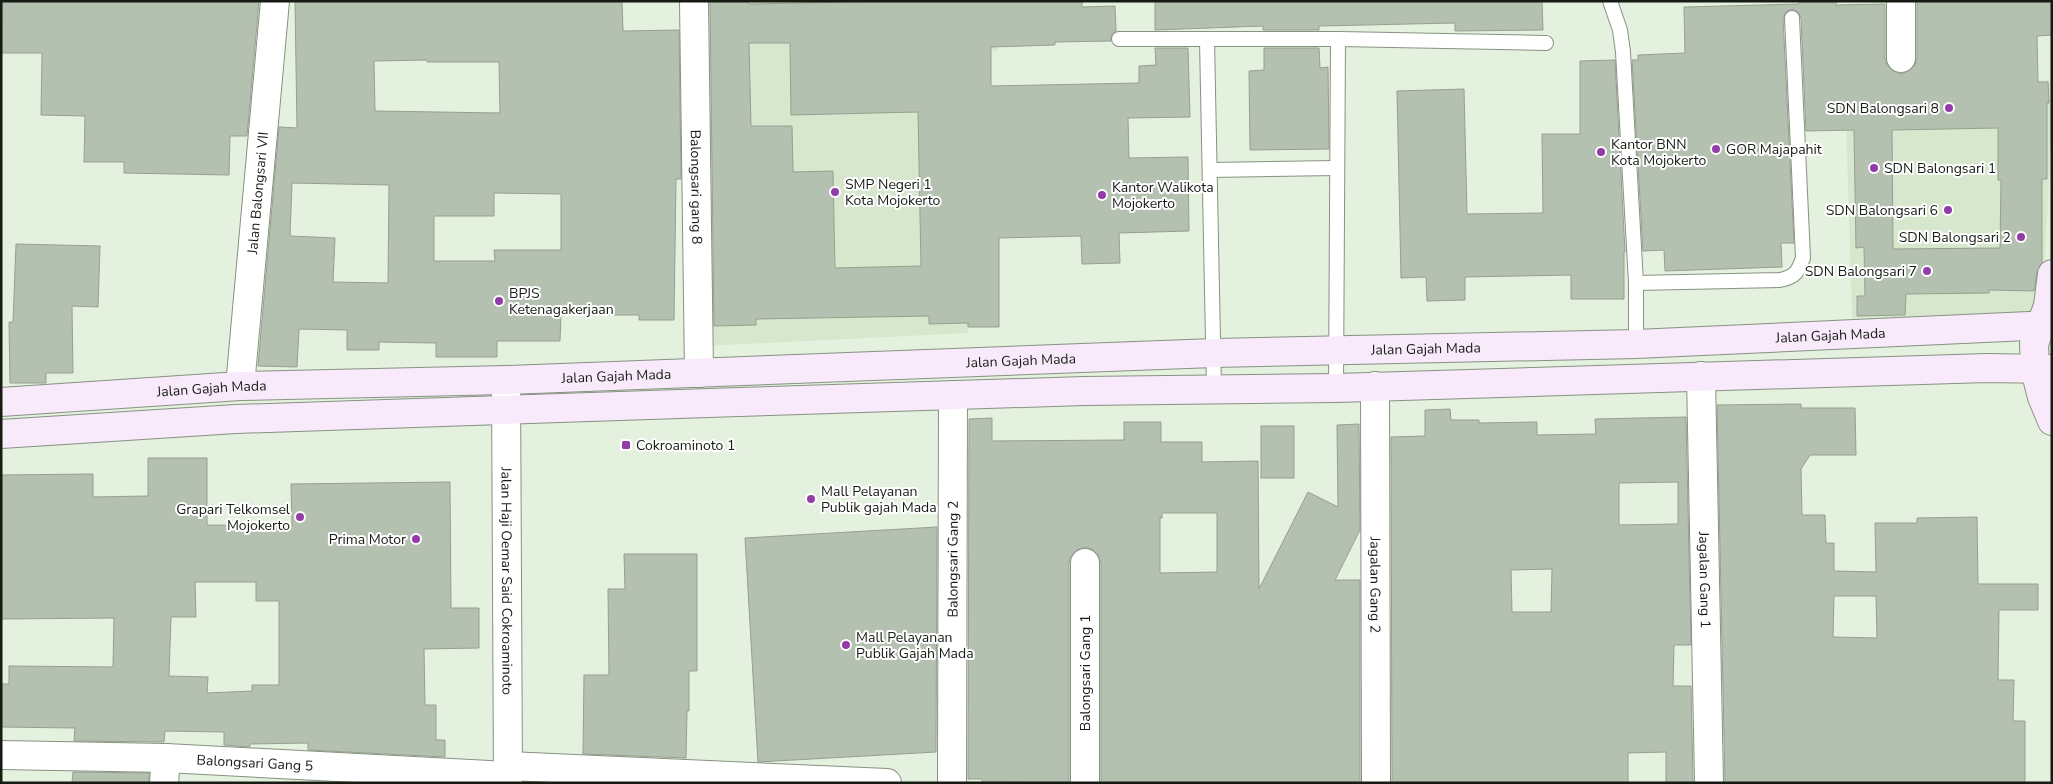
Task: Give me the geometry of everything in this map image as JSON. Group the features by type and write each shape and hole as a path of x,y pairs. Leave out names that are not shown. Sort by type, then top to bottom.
{"main road":[{"path":"2052,274 2046,326 2034,344 2043,369 2042,397 2052,421"},
{"name":"Jalan Gajah Mada","path":"1,402 240,386 506,380 1214,354 1636,344 2046,326"},
{"path":"1,434 236,419 953,395 1084,391 1336,388 1986,368 2043,369"},
{"path":"739,371 739,402"}],"street":[{"name":"Jalan Balongsari VII","path":"240,386 276,1"},
{"name":"Balongsari gang 8","path":"694,1 699,373"},
{"path":"1901,1 1901,58"},
{"name":"Jagalan Gang 1","path":"1701,376 1709,783"},
{"name":"Jalan Haji Oemar Said Cokroaminoto","path":"506,380 508,775"},
{"name":"Jagalan Gang 2","path":"1375,386 1376,783"},
{"name":"Balongsari Gang 2","path":"952,783 953,395"},
{"name":"Balongsari Gang 1","path":"1085,563 1085,783"},
{"name":"Balongsari Gang 5","path":"1,755 165,770 887,783"}],"lane":[{"path":"1610,1 1620,30 1624,52 1636,283 1636,344"},
{"path":"1636,283 1780,280 1791,278 1798,271 1803,258 1792,18"},
{"path":"1119,39 1338,39 1546,43"},
{"path":"1336,388 1338,39"},
{"path":"1208,40 1214,390"},
{"path":"1210,170 1337,168"}],"shaded area":[{"name":"SMP Negeri 1 Kota Mojokerto","path":"700,1 996,1 998,51 963,52 968,333 706,346"},
{"name":"SDN Balongsari 6","path":"2052,80 2052,123 2043,297 2028,316 1852,318 1845,85"}],"building":[{"path":"2,1 259,1 247,136 230,136 229,175 124,173 124,162 84,162 85,116 41,115 42,53 1,53"},
{"path":"295,1 622,1 623,31 679,30 681,179 676,179 674,320 639,320 639,315 561,315 560,341 497,341 497,357 436,357 436,343 379,342 379,350 347,350 347,330 299,329 297,367 258,366 279,127 297,128","holes":["427,60 427,62 499,62 500,113 375,111 374,61","292,183 389,185 388,283 333,282 335,238 290,236","494,193 561,194 561,250 494,250 495,261 434,261 434,216 494,216"]},
{"path":"710,1 748,1 749,4 901,1 1082,1 1082,7 1115,6 1116,31 1111,35 1111,41 1055,42 1055,45 991,47 991,86 1139,83 1139,66 1156,65 1155,48 1188,48 1190,117 1128,118 1129,158 1188,157 1189,231 1119,233 1120,263 1082,264 1081,236 999,238 999,327 968,327 968,323 929,324 929,316 756,319 756,325 714,326","holes":["749,43 790,43 791,115 918,112 921,266 835,268 833,171 793,172 792,126 751,126"]},
{"path":"1155,1 1542,1 1543,30 1455,31 1455,23 1319,26 1319,30 1263,30 1263,26 1155,30"},
{"path":"1799,1 1836,1 1836,5 1885,4 1885,58 1887,65 1893,71 1901,74 1909,71 1915,65 1917,58 1917,1 2052,1 2052,35 2037,36 2038,82 2048,82 2049,103 2047,103 2047,179 2042,179 2042,263 2037,272 2034,291 1989,290 1989,293 1906,294 1905,315 1857,316 1857,296 1865,296 1864,247 1856,248 1854,130 1806,131 1801,18 1799,13 1792,9 1787,11 1783,18 1794,243 1781,243 1782,267 1665,271 1664,250 1643,251 1632,60 1638,60 1638,55 1685,53 1684,7 1799,4","holes":["1998,128 1998,180 2001,180 2000,248 1893,249 1892,130"]},
{"path":"1264,48 1319,48 1320,68 1328,67 1329,149 1250,150 1249,71 1264,70"},
{"path":"1615,60 1625,252 1624,299 1571,299 1571,275 1465,277 1465,300 1427,301 1426,277 1401,278 1397,91 1464,89 1467,214 1543,213 1542,134 1580,134 1580,61"},
{"path":"16,244 100,246 98,307 72,306 73,373 46,373 46,383 10,383 9,322 13,322"},
{"path":"1801,404 1801,408 1855,408 1856,455 1810,455 1801,469 1802,515 1825,515 1826,543 1834,543 1834,571 1876,572 1875,523 1917,523 1917,518 1977,517 1978,584 2038,584 2038,610 1999,610 1998,680 2014,680 2013,721 2025,721 2025,783 1725,783 1717,405","holes":["1834,596 1876,596 1877,638 1833,637"]},
{"path":"1450,409 1451,420 1479,420 1479,423 1537,422 1537,435 1596,434 1595,419 1686,417 1691,645 1674,645 1673,686 1691,686 1693,783 1666,783 1666,752 1628,753 1628,783 1392,783 1391,437 1425,436 1425,410","holes":["1678,482 1678,524 1619,525 1619,483","1552,569 1551,612 1512,612 1511,570"]},
{"path":"992,418 992,441 1124,440 1124,422 1161,422 1161,442 1202,442 1202,462 1258,461 1259,589 1308,492 1338,507 1337,425 1359,424 1360,530 1335,580 1360,580 1360,783 1101,783 1101,563 1098,555 1092,549 1085,547 1077,550 1071,556 1069,563 1069,783 982,782 982,779 968,779 969,419","holes":["1162,513 1217,513 1217,572 1160,573 1160,518 1162,518"]},
{"path":"1261,426 1294,426 1294,478 1261,478"},
{"path":"148,458 207,458 207,525 292,526 291,484 450,482 451,608 479,608 479,648 424,649 425,705 436,705 436,740 445,740 445,757 308,750 308,743 250,744 250,747 224,745 224,732 165,731 164,742 74,741 75,728 1,727 1,684 9,684 9,666 113,667 114,618 1,619 1,475 93,474 93,497 148,496","holes":["195,582 256,582 256,601 279,601 279,685 252,685 252,691 207,693 208,677 169,676 171,617 196,617"]},
{"name":"Mall Pelayanan Publik Gajah Mada","path":"937,527 936,752 758,762 745,538"},
{"path":"624,554 697,554 697,671 689,671 686,758 583,754 584,675 609,675 608,589 625,589"},
{"path":"73,772 149,773 149,783 72,783"}],"place":[{"name":"SDN Balongsari 8","path":"1949,108"},
{"name":"GOR Majapahit","path":"1716,149"},
{"name":"Kantor BNN Kota Mojokerto","path":"1601,152"},
{"name":"SDN Balongsari 1","path":"1874,168"},
{"name":"SMP Negeri 1 Kota Mojokerto","path":"835,192"},
{"name":"Kantor Walikota Mojokerto","path":"1102,195"},
{"name":"SDN Balongsari 6","path":"1948,210"},
{"name":"SDN Balongsari 2","path":"2021,237"},
{"name":"SDN Balongsari 7","path":"1927,271"},
{"name":"BPJS Ketenagakerjaan","path":"499,301"},
{"name":"Cokroaminoto 1","path":"626,445"},
{"name":"Mall Pelayanan Publik gajah Mada","path":"811,499"},
{"name":"Grapari Telkomsel Mojokerto","path":"300,517"},
{"name":"Prima Motor","path":"416,539"},
{"name":"Mall Pelayanan Publik Gajah Mada","path":"846,645"}]}
